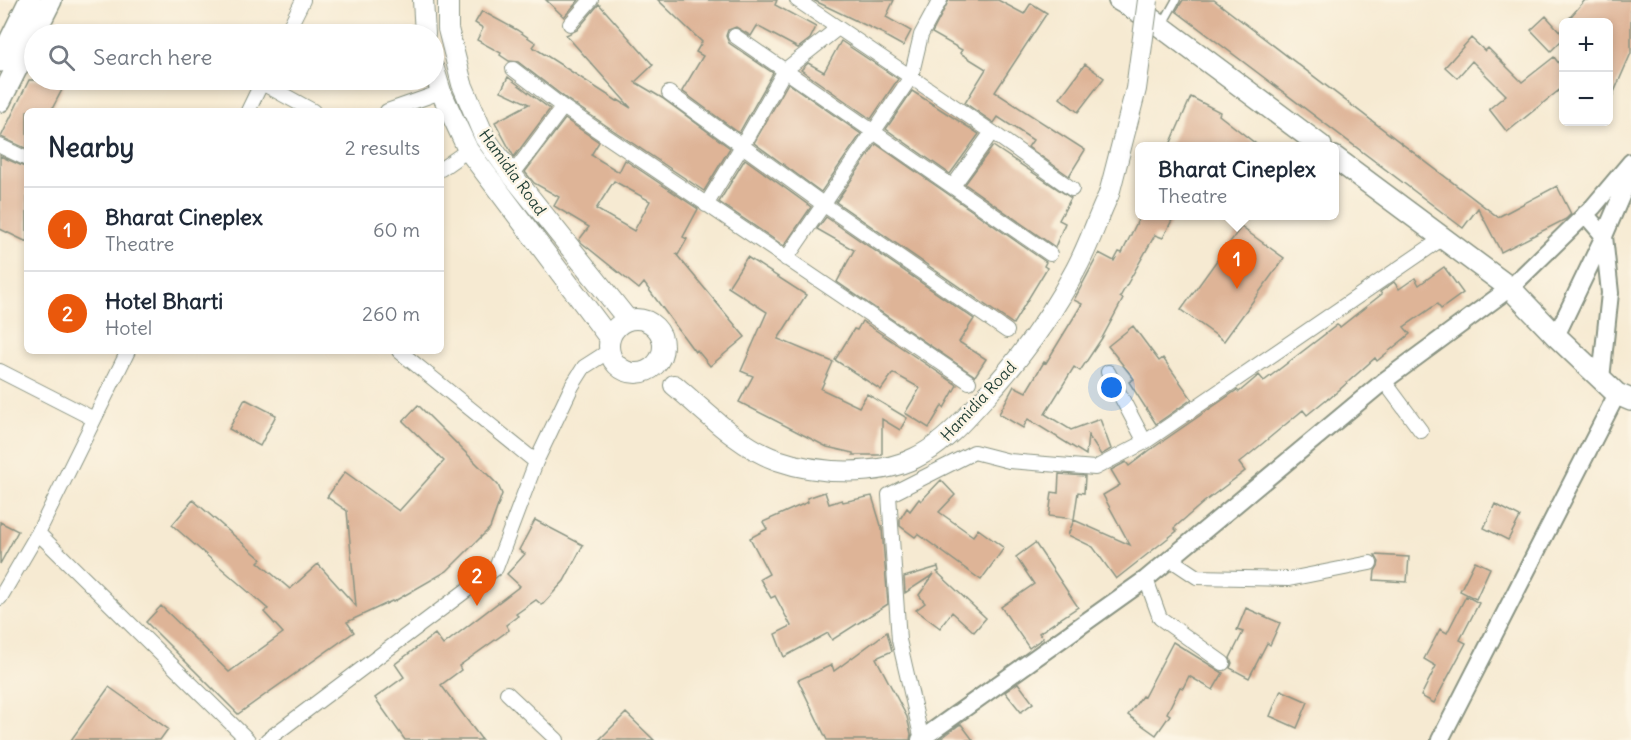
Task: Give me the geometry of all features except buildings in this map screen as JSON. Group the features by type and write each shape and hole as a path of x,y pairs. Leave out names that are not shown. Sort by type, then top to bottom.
{"main road":[{"path":"0,61 30,0"},
{"path":"39,24 51,0"},
{"path":"423,0 424,24"},
{"name":"Hamidia Road","path":"448,0 448,29 462,84 485,138 628,320"},
{"path":"1119,0 1161,27 1314,142"},
{"name":"Hamidia Road","path":"674,385 744,443 775,459 812,470 849,472 884,467 914,459 954,431 1003,379 1055,307 1077,267 1109,194 1136,89 1148,0"},
{"path":"0,101 24,53"},
{"name":"Hamidia Road","path":"441,92 468,150 610,345"},
{"path":"1339,160 1510,288 1556,336 1601,379 1624,397"},
{"path":"663,353 654,367 642,373 631,374 623,371 612,360 610,345 614,330 628,320 643,320 658,329 674,385"},
{"path":"642,373 674,385"}],"street":[{"path":"291,24 303,0"},
{"path":"570,24 591,0"},
{"path":"797,0 993,132 1072,189"},
{"path":"786,259 911,77 921,35 940,0"},
{"path":"706,205 785,70 838,28"},
{"path":"735,36 1050,254"},
{"path":"513,69 563,107 969,382"},
{"path":"249,108 258,90"},
{"path":"277,90 308,108"},
{"path":"396,108 441,92"},
{"path":"669,93 823,204 1008,331"},
{"path":"512,175 563,107"},
{"path":"954,186 993,132"},
{"path":"0,146 24,158"},
{"path":"444,167 468,150"},
{"path":"1443,238 1145,442 1095,468 1009,461 974,452 889,495 899,640 921,740 1146,579 1384,381 1510,288 1585,214 1631,162"},
{"path":"1556,336 1631,174"},
{"path":"1585,214 1604,236 1610,293 1601,379"},
{"path":"267,740 496,568 536,462 572,386 584,367 610,345"},
{"path":"0,598 38,533 126,354"},
{"path":"403,354 536,462"},
{"path":"0,371 94,419"},
{"path":"1108,372 1145,442"},
{"path":"1384,381 1421,431"},
{"path":"1440,740 1624,397"},
{"path":"38,533 248,740"},
{"path":"1170,559 1197,577 1289,579 1370,563"},
{"path":"1146,579 1160,618 1223,663"},
{"path":"507,693 557,740"}],"lane":[{"path":"1161,27 1176,0"}],"place":[{"name":"Bharat Cineplex","path":"1237,289"},
{"name":"Hotel Bharti","path":"477,606"}]}
